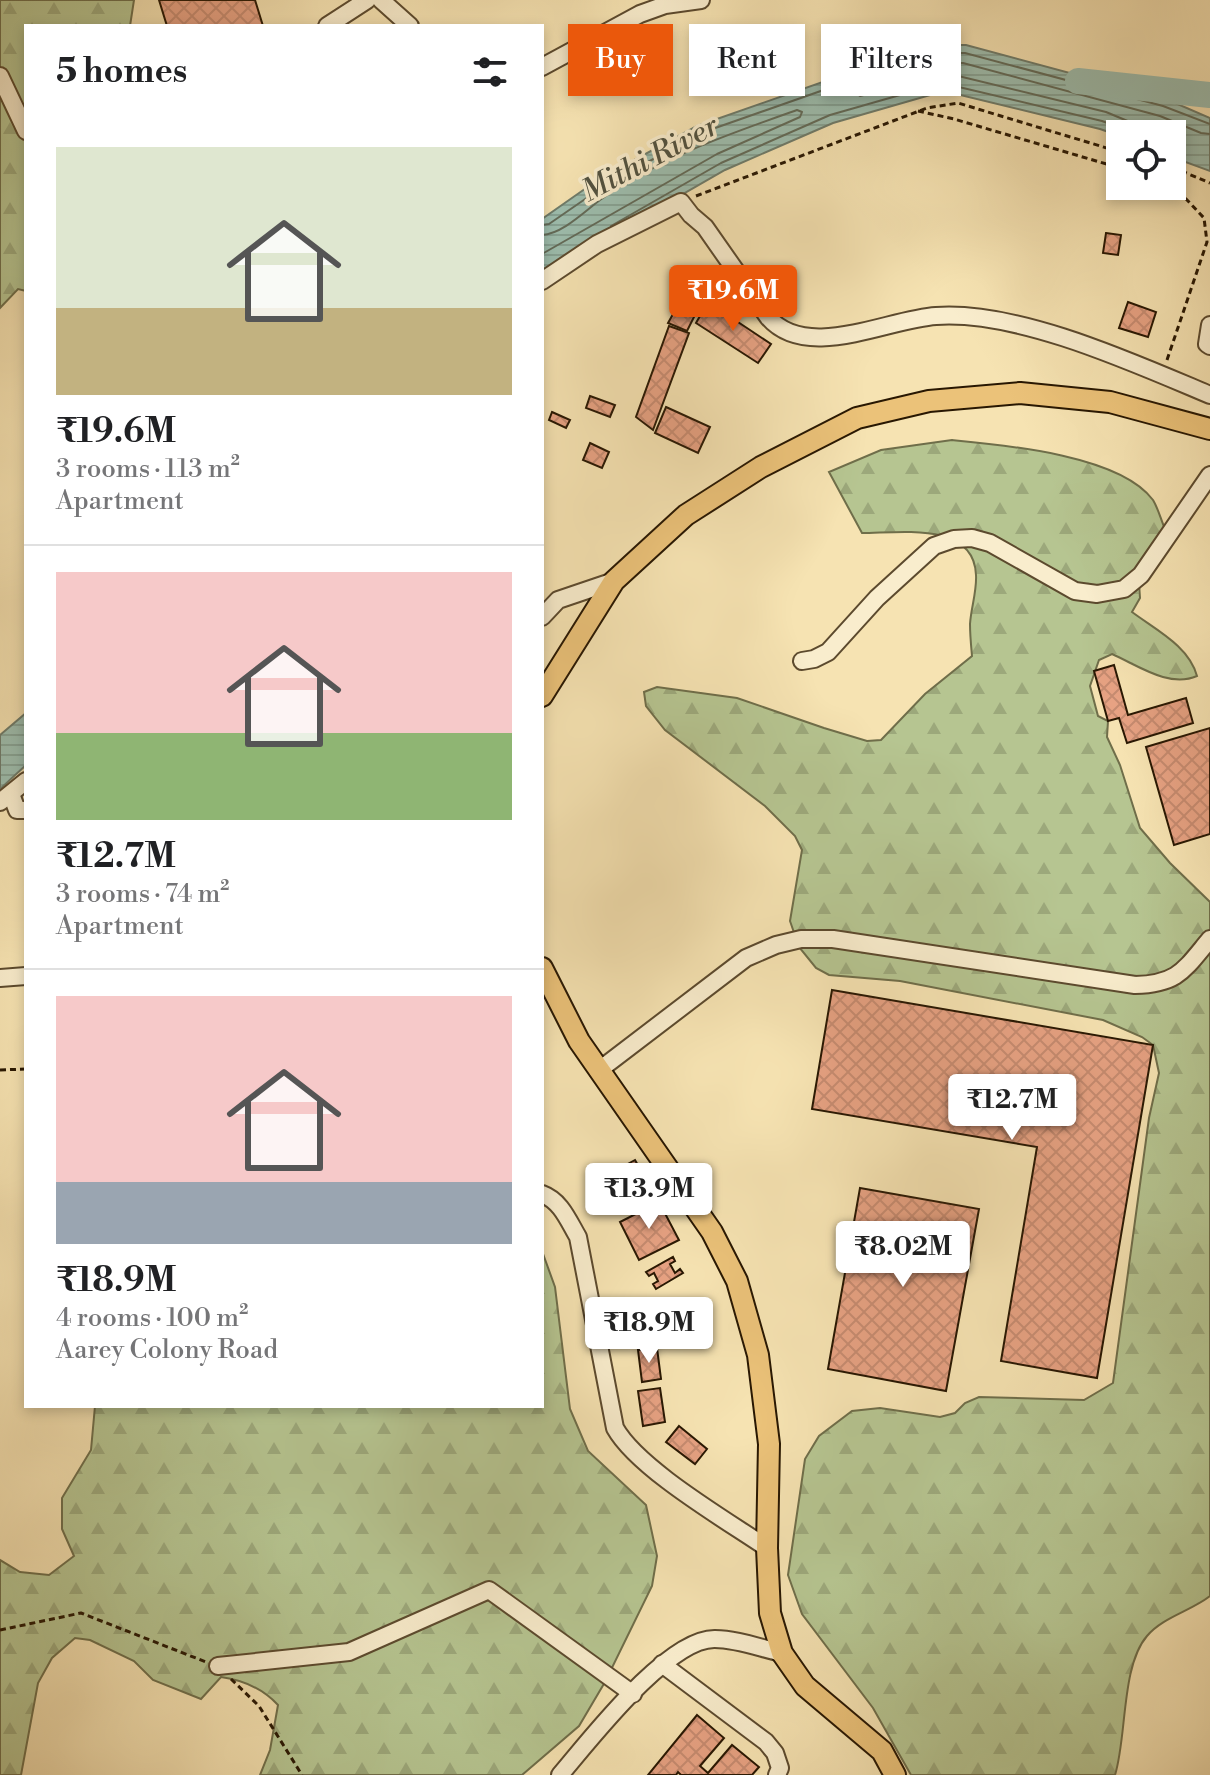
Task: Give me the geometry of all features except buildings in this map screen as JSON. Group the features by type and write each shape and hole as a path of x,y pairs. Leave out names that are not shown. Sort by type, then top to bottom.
{"main road":[{"path":"544,693 614,581 686,515 761,467 857,418 929,401 1020,393 1110,402 1210,429"},
{"path":"544,972 579,1041 712,1232 737,1281 758,1355 769,1444 767,1548 770,1613 782,1653 805,1686 882,1751 895,1775"}],"street":[{"path":"330,24 367,0"},
{"path":"381,0 408,24"},
{"path":"544,67 640,14 665,5 701,0"},
{"path":"0,76 24,127"},
{"path":"544,280 597,244 681,202 705,227 768,317 788,333 851,335 936,316 977,318 1039,330 1210,395"},
{"path":"1210,325 1207,336 1210,346"},
{"path":"802,661 828,652 877,598 934,546 954,539 972,538 990,543 1075,591 1097,594 1124,589 1141,575 1210,475"},
{"path":"544,615 558,600 580,590 614,581"},
{"path":"24,783 6,798 17,810 24,810"},
{"path":"598,1071 746,958 776,945 801,939 833,939 1135,985 1157,984 1180,975 1210,939"},
{"path":"0,978 24,976"},
{"path":"544,1195 563,1209 578,1237 615,1428 623,1443 649,1466 767,1548"},
{"path":"218,1666 349,1652 489,1590 633,1694"},
{"path":"560,1775 662,1664 694,1643 713,1638 782,1653"},
{"path":"662,1664 766,1742 775,1753 780,1768 777,1775"}],"path":[{"path":"681,202 918,111 958,103 1106,148"},
{"path":"918,111 1106,164"},
{"path":"1186,173 1210,183"},
{"path":"1162,375 1207,242 1204,218 1186,199"},
{"path":"0,1070 24,1069"},
{"path":"0,1630 81,1613 218,1666 259,1706 302,1775"}],"green space":[{"path":"0,0 134,0 130,24 24,24 24,290 18,289 0,308"},
{"path":"952,440 1030,449 1089,463 1115,472 1137,485 1153,500 1165,529 1139,583 1140,598 1132,612 1179,647 1193,665 1197,676 1186,679 1165,677 1112,654 1099,660 1090,686 1098,716 1108,721 1107,737 1120,765 1140,828 1210,902 1210,1596 1154,1629 1139,1649 1129,1683 1115,1775 911,1775 873,1708 802,1614 788,1575 805,1459 819,1436 852,1411 880,1408 940,1417 955,1413 965,1403 979,1397 1084,1400 1113,1383 1149,1118 1159,1073 1153,1045 1103,1020 900,981 829,975 816,968 799,947 790,921 802,850 795,836 765,806 665,730 646,706 644,692 657,687 737,698 867,741 881,740 925,694 972,656 970,624 976,575 972,558 963,546 949,538 914,532 862,533 829,472 881,450"},
{"path":"544,1257 555,1287 570,1409 588,1451 646,1505 657,1556 652,1586 605,1682 579,1726 522,1775 260,1775 270,1750 278,1705 266,1694 245,1683 221,1677 201,1699 153,1680 134,1661 90,1640 75,1638 52,1658 38,1683 21,1775 0,1775 0,1560 20,1572 49,1575 74,1556 62,1529 62,1498 91,1450 95,1408 544,1408"}],"water":[{"path":"961,45 1166,99 1210,118 1210,171 1186,162 1186,120 1106,120 1106,131 961,95"},
{"path":"821,83 821,96 927,96 833,123 725,170 544,274 544,218 599,179 697,126 783,96 805,96 805,88"},
{"path":"24,715 24,767 0,789 0,735"}],"waterway":[{"name":"Mithi River","path":"1078,81 1210,95"}]}
